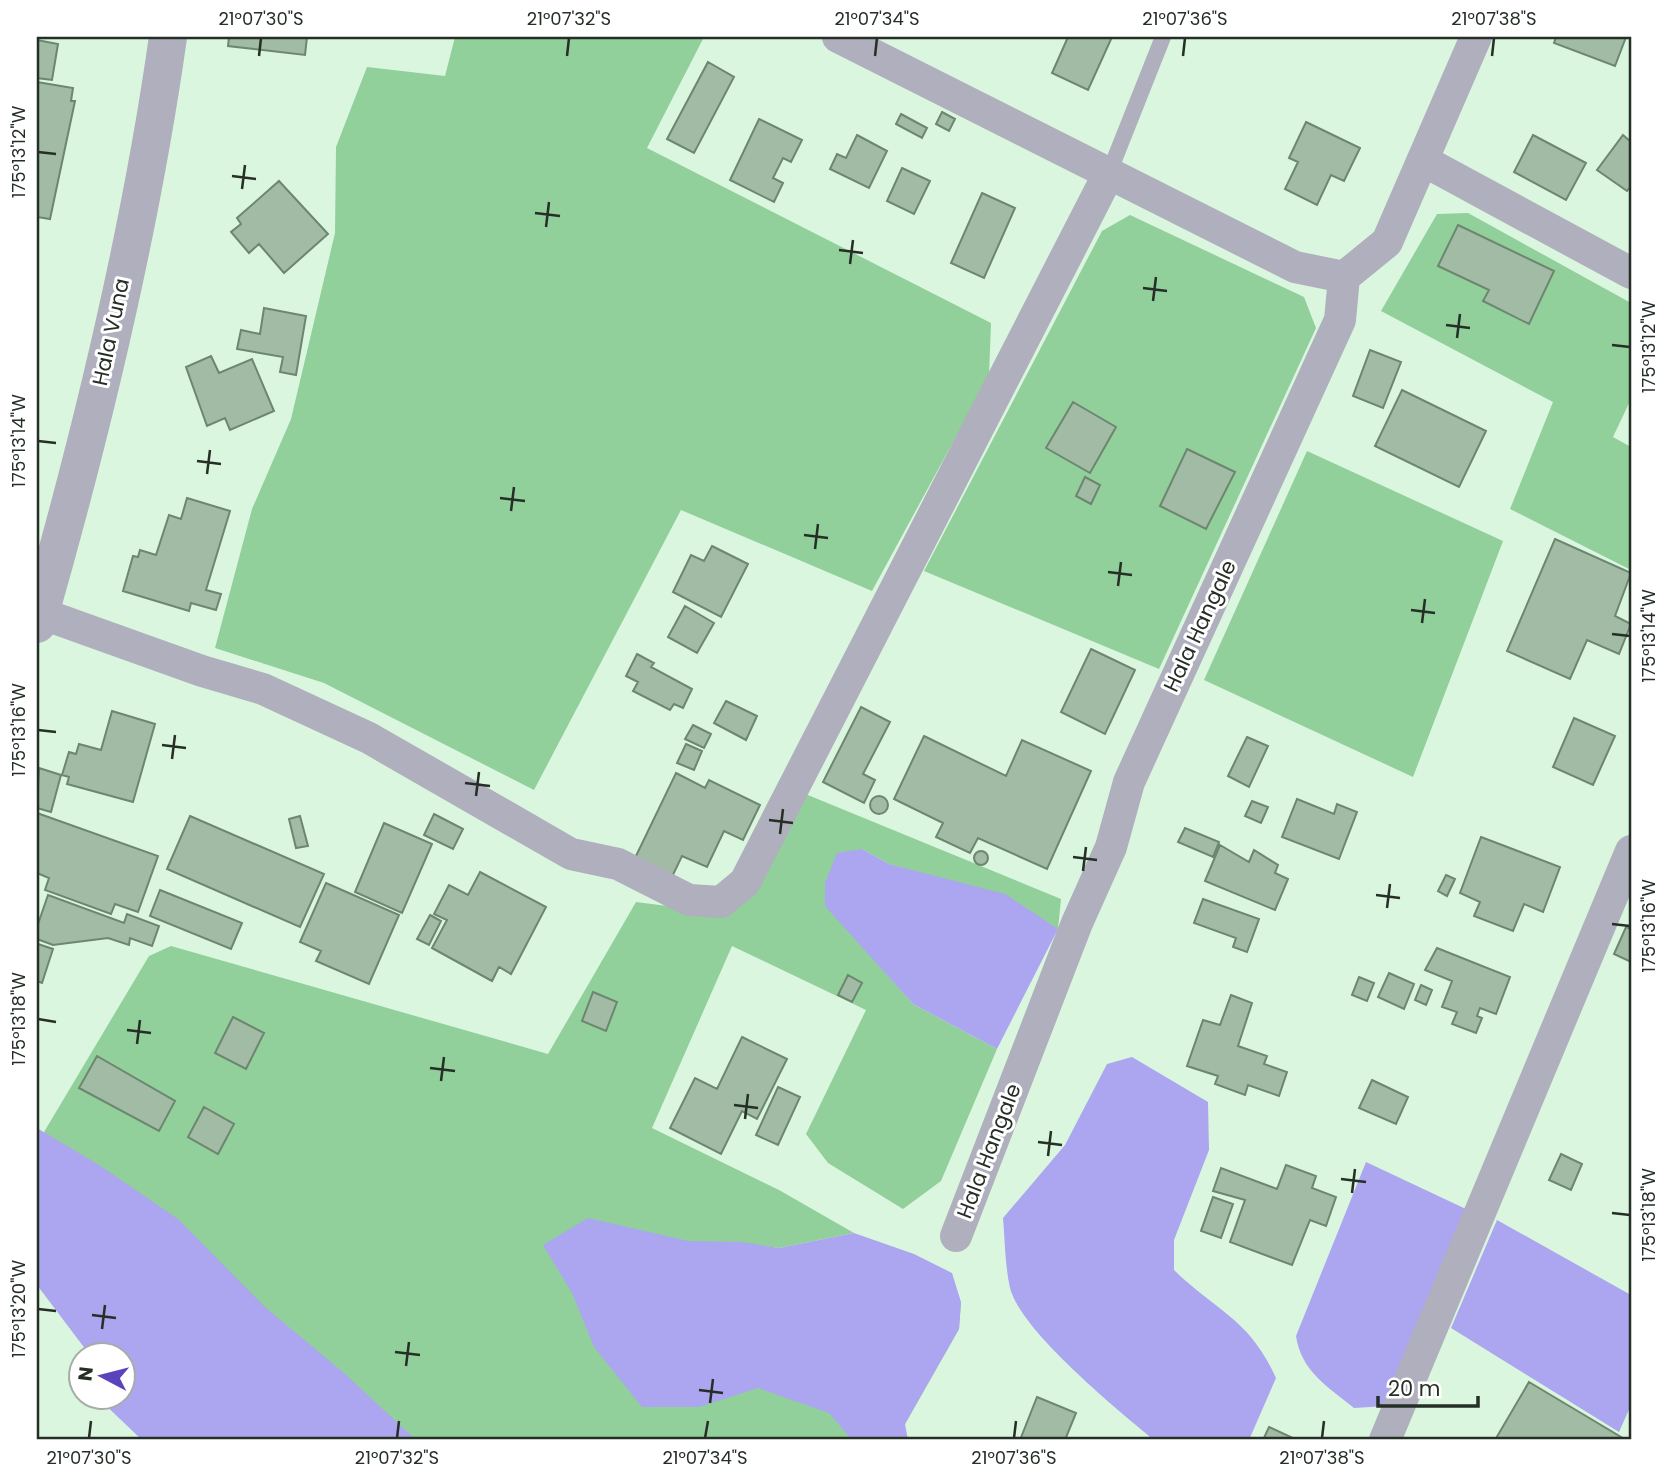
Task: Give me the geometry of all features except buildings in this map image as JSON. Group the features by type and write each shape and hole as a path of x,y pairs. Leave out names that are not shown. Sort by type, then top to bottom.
{"street":[{"name":"Hala Vuna","path":"38,619 77,487 154,136 168,37"},
{"path":"838,37 1295,267 1344,277 1387,242 1476,37"},
{"path":"1423,161 1631,273"},
{"path":"38,619 263,689 369,738 571,854 618,864 689,900 721,902 745,882 1109,173"},
{"name":"Hala Hangale","path":"956,1236 1077,923 1111,847 1129,782 1340,320 1344,277"},
{"path":"1385,1440 1631,851"}],"lane":[{"path":"1109,173 1163,37"}],"green space":[{"path":"455,37 704,37 647,148 991,323 989,376 872,591 681,510 534,790 324,683 215,648 252,509 291,419 335,233 336,147 367,67 445,76"},
{"path":"1468,213 1631,303 1631,399 1613,437 1631,447 1631,570 1510,509 1553,402 1381,311 1437,214"},
{"path":"1130,215 1304,297 1316,328 1159,669 924,571 1102,231"},
{"path":"1307,451 1503,541 1413,777 1204,680"},
{"path":"803,793 1061,899 1058,929 941,879 889,864 862,849 875,961 913,1004 997,1049 941,1181 903,1209 828,1163 806,1134 866,1010 732,946 652,1128 779,1190 854,1233 779,1248 742,1243 944,1317 961,1302 959,1329 905,1424 855,1440 323,1440 44,1132 149,956 171,946 548,1054 636,902 730,914"}],"shaded area":[{"path":"862,849 889,864 1005,894 1058,929 997,1049 913,1004 825,906 825,883 837,853"},
{"path":"1132,1057 1208,1102 1209,1150 1174,1240 1174,1270 1243,1329 1266,1358 1276,1378 1249,1440 1154,1440 1051,1347 1018,1306 1010,1288 1003,1218 1065,1145 1107,1064"},
{"path":"37,1128 99,1165 178,1219 265,1307 344,1373 416,1440 142,1440 111,1410 136,1410 136,1340 78,1340 37,1285"},
{"path":"1366,1162 1468,1210 1387,1406 1354,1408 1310,1369 1296,1336"},
{"path":"588,1218 688,1241 742,1242 779,1248 854,1233 914,1254 952,1273 961,1302 959,1329 905,1424 908,1440 852,1440 829,1413 758,1388 699,1407 642,1407 594,1347 572,1293 543,1245"},
{"path":"1497,1220 1631,1295 1631,1405 1619,1432 1451,1328"}]}
